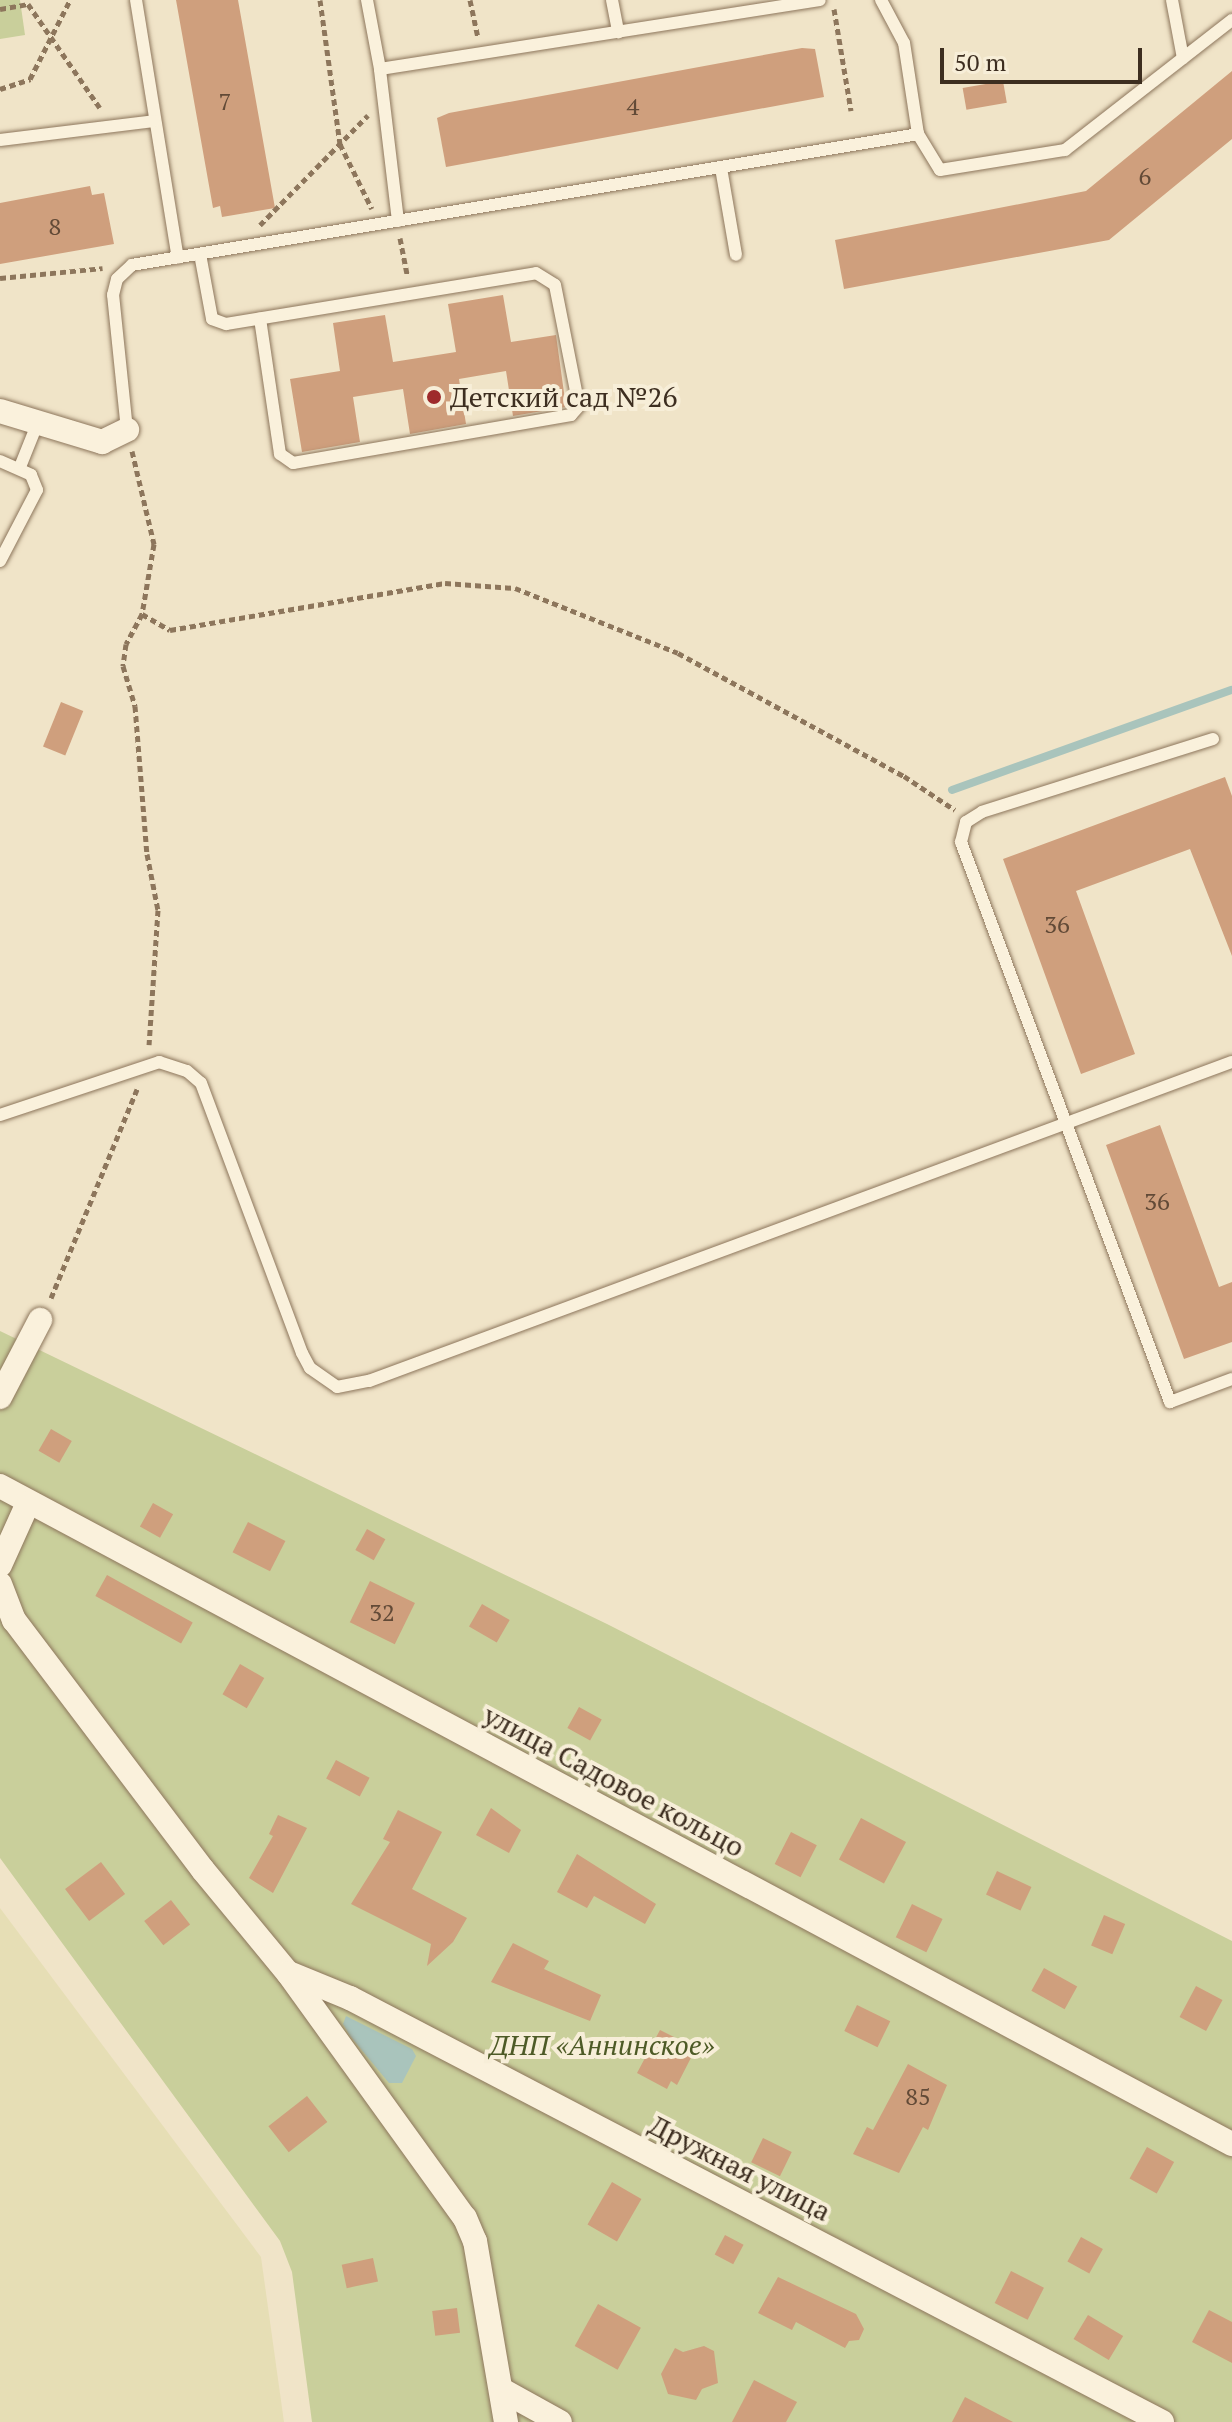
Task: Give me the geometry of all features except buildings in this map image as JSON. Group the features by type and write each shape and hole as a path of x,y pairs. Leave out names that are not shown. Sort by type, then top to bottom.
{"street":[{"path":"0,411 102,442 127,430"},
{"path":"0,1397 40,1320"},
{"name":"улица Садовое кольцо","path":"0,1486 1232,2144"},
{"path":"0,1565 28,1503"},
{"path":"0,1584 14,1620 203,1870 288,1973 465,2218 475,2241 506,2422"},
{"name":"Дружная улица","path":"288,1973 350,1998 1162,2422"},
{"path":"502,2390 560,2422"}],"lane":[{"path":"136,0 178,258"},
{"path":"367,0 380,69 398,221"},
{"path":"612,0 618,32"},
{"path":"380,69 820,0"},
{"path":"881,0 904,43 918,134 940,170 1065,150 1232,20"},
{"path":"1172,0 1183,58"},
{"path":"0,140 154,121"},
{"path":"127,430 113,295 117,279 132,265 918,134"},
{"path":"721,168 736,255"},
{"path":"200,254 212,319 226,324 260,318 410,292 536,273 555,285 579,406 571,415 293,463 280,454 260,318"},
{"path":"20,467 38,422"},
{"path":"0,461 20,467 31,475 37,490 0,561"},
{"path":"1213,739 969,819 961,842 1170,1402 1232,1379"},
{"path":"0,1115 147,1065 170,1065 201,1083 302,1353 316,1375 337,1387 369,1381 1232,1062"}],"path":[{"path":"0,89 30,79 70,0"},
{"path":"320,0 340,144 380,224"},
{"path":"470,0 481,51"},
{"path":"832,0 851,111"},
{"path":"0,9 31,2 52,39 112,126"},
{"path":"237,248 384,100"},
{"path":"398,221 410,292"},
{"path":"0,278 107,267"},
{"path":"40,1320 147,1065 158,910 145,841 135,706 123,666 126,644 142,614 154,544 127,430"},
{"path":"142,614 170,630 445,583 515,588 678,653 904,776 969,819"}],"shaded area":[{"path":"0,1908 261,2257 284,2422 0,2422"}],"green space":[{"path":"0,0 20,0 25,35 0,39"},
{"name":"ДНП «Аннинское»","path":"0,1331 607,1624 1232,1941 1232,2422 312,2422 292,2272 280,2241 0,1858"}],"water":[{"path":"346,2016 412,2049 416,2056 402,2083 389,2083 350,2036 343,2024"}],"waterway":[{"path":"952,790 1232,690"}],"place":[{"name":"Детский сад №26","path":"434,397"}]}
